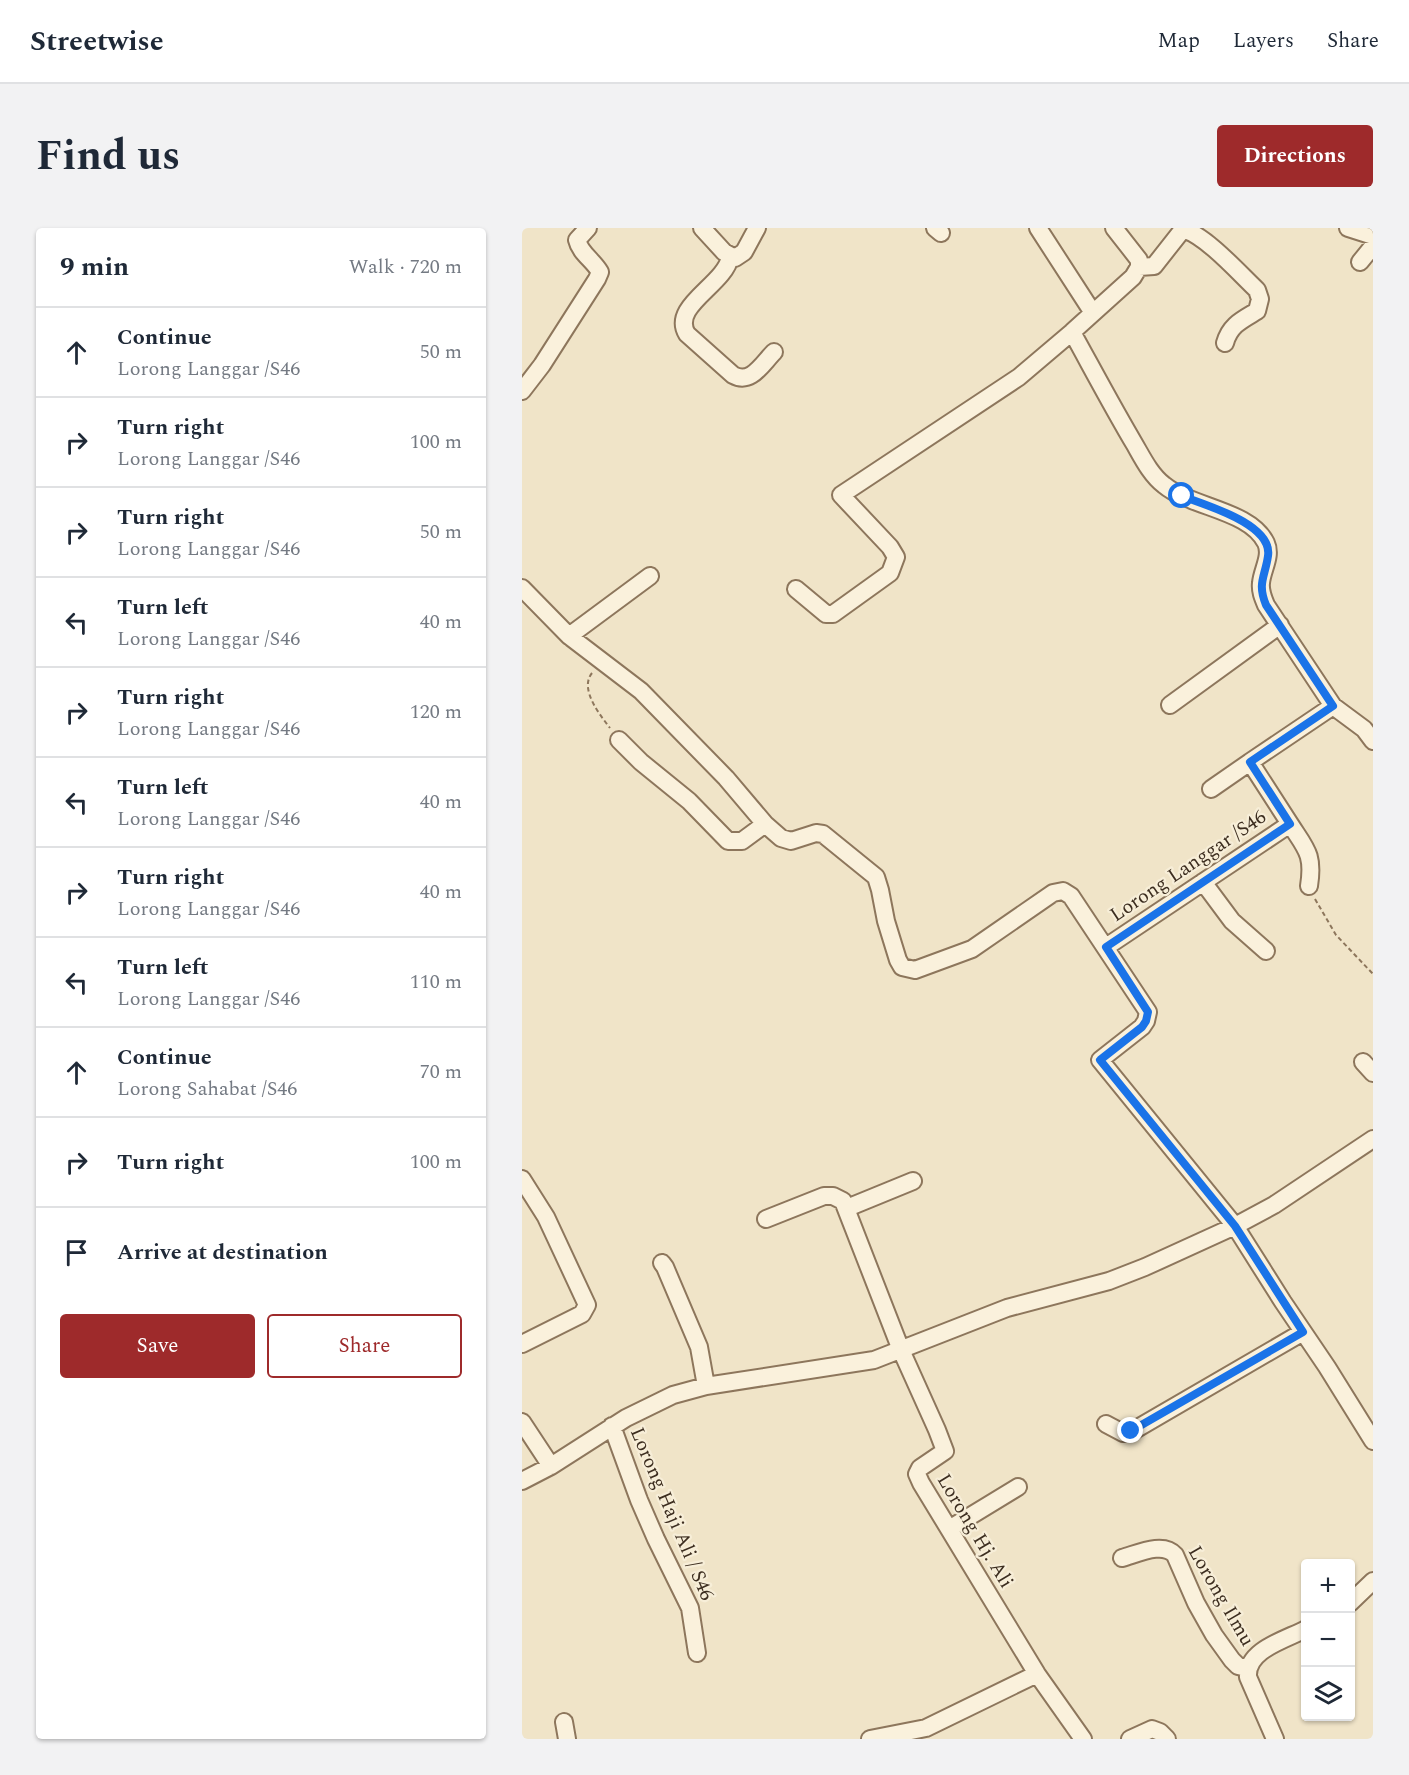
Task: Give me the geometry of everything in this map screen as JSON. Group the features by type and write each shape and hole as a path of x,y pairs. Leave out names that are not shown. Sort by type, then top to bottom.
{"street":[{"path":"522,391 542,365 600,272 579,249 577,240 588,228"},
{"path":"702,228 730,257 735,258 744,252 757,228"},
{"path":"1038,228 1093,313"},
{"path":"796,589 826,614 833,614 890,573 896,557 890,547 841,495 1019,376 1133,277 1139,267 1138,260 1114,228"},
{"path":"1348,228 1373,236"},
{"path":"1139,267 1154,266 1180,232 1185,230 1192,232 1215,250 1257,290 1260,299 1257,311 1234,325 1228,332 1225,343"},
{"path":"1360,262 1373,246"},
{"path":"730,257 723,273 686,311 683,320 684,330 733,375 741,378 751,376 774,352"},
{"path":"1072,332 1127,432 1154,475 1165,486 1182,496 1256,529 1266,544 1268,554 1260,584 1266,605 1333,706 1364,729 1373,741"},
{"path":"569,636 650,576"},
{"path":"522,588 569,636 641,691 726,778 765,824 788,841 816,833 823,834 870,871 878,882 885,921 902,967 915,970 972,950 1058,891 1067,892 1072,897 1106,947"},
{"path":"1170,705 1281,625"},
{"path":"1211,789 1333,706"},
{"path":"619,740 640,762 689,801 728,841 734,843 742,841 765,824"},
{"name":"Lorong Langgar /S46","path":"1235,1226 1100,1060 1142,1027 1148,1012 1106,947 1290,824 1250,762"},
{"path":"1290,824 1309,853 1312,864 1309,885"},
{"path":"1203,882 1232,921 1266,951"},
{"path":"522,1481 551,1466 612,1426 673,1395 706,1386 874,1360 1007,1308 1109,1281 1145,1267 1235,1226 1274,1205 1373,1139"},
{"path":"522,1179 546,1218 587,1305 582,1314 522,1344"},
{"path":"847,1208 913,1181"},
{"path":"766,1219 824,1196 834,1196 843,1201 901,1350"},
{"path":"1235,1226 1328,1367 1373,1441"},
{"path":"662,1263 699,1347 706,1386"},
{"path":"1106,1424 1123,1433 1131,1431 1303,1332"},
{"name":"Lorong Hj. Ali","path":"901,1350 945,1451 920,1468 917,1474 1037,1674 1083,1739"},
{"path":"522,1422 551,1466"},
{"name":"Lorong Haji Ali / S46","path":"612,1426 643,1510 690,1608 697,1653"},
{"path":"949,1528 1018,1487"},
{"name":"Lorong Ilmu","path":"1122,1558 1163,1548 1171,1550 1214,1635 1238,1666 1247,1668"},
{"path":"1355,1599 1373,1581"},
{"path":"1275,1739 1248,1677 1247,1668 1254,1658 1267,1648 1301,1631"},
{"path":"870,1739 926,1728 1037,1674"},
{"path":"1130,1739 1152,1729 1160,1732 1167,1739"}],"path":[{"path":"604,662 588,678 587,686 600,716 619,740"},
{"path":"1309,885 1336,935 1373,974"}],"route":[{"path":"1131,1431 1303,1332 1235,1226 1100,1060 1142,1027 1148,1012 1106,947 1290,824 1250,762 1333,706 1261,594 1260,584 1268,554 1266,544 1256,529 1182,496"}]}
